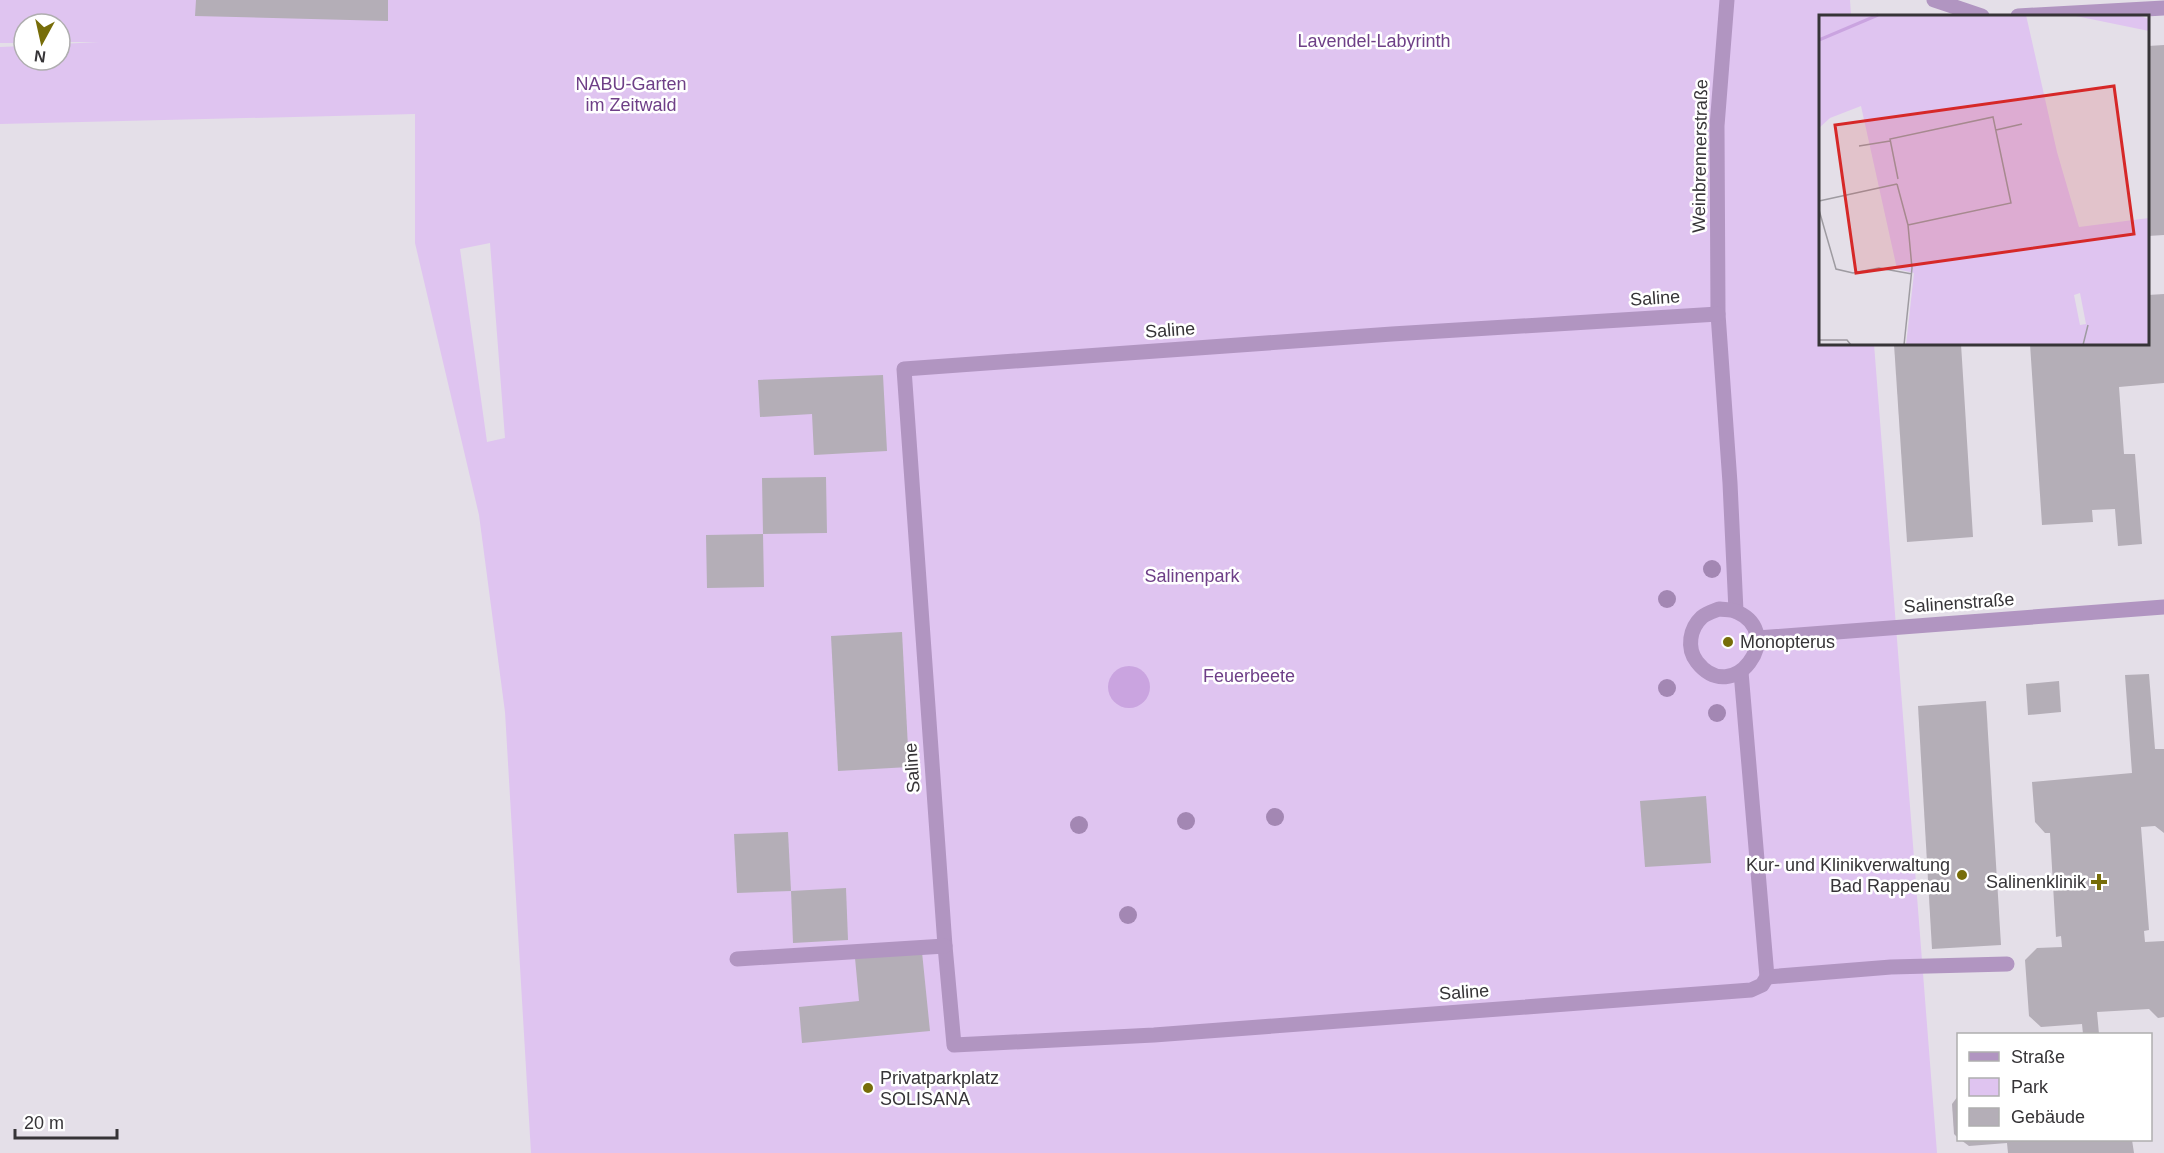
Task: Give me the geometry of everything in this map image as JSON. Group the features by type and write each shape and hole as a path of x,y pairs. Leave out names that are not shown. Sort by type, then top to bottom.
{"street":[{"name":"Weinbrennerstraße","path":"1718,314 1717,126 1727,0"},
{"path":"1934,0 1979,15"},
{"path":"2036,15 2164,8"},
{"path":"1718,314 1736,611"},
{"name":"Saline","path":"1718,314 1392,334 904,369 945,946 954,1045 1154,1035 1751,990 1762,985 1767,977"},
{"name":"Salinenstraße","path":"1757,638 2164,607"},
{"path":"1719,609 1736,611 1751,621 1757,638 1753,660 1741,672 1725,677 1708,673 1695,661 1690,646 1693,629 1703,615 1719,609"},
{"path":"1741,672 1767,977 1891,967 2007,964"},
{"path":"737,959 945,946"}],"green space":[{"name":"Salinenpark","path":"0,0 1850,0 1851,15 1819,15 1819,345 1874,345 1937,1153 531,1153 505,712 479,515 415,243 415,114 0,124 0,47 12,46 12,72 72,72 72,43 99,42 72,42 72,12 12,12 12,43 0,43","holes":["490,243 505,438 487,442 460,249"]}],"shaded area":[{"path":"1129,666 1137,667 1144,672 1149,679 1149,695 1144,702 1137,707 1129,708 1121,707 1114,702 1109,695 1108,687 1109,679 1114,672 1121,667"}],"building":[{"path":"196,0 388,0 388,21 195,16"},
{"path":"2164,45 2164,235 2149,236 2149,46"},
{"path":"2164,294 2164,383 2119,387 2124,454 2135,454 2142,544 2118,546 2115,509 2092,510 2093,522 2042,525 2030,345 2149,345 2149,295"},
{"path":"1894,345 1961,345 1973,537 1907,542"},
{"path":"883,375 887,451 814,455 812,414 760,417 758,380"},
{"path":"826,477 827,533 763,534 762,478"},
{"path":"763,534 764,587 707,588 706,535"},
{"path":"902,632 909,767 838,771 831,636"},
{"name":"Salinenklinik","path":"2149,674 2155,749 2164,749 2164,833 2155,826 2141,827 2149,930 2144,931 2145,942 2164,941 2164,1017 2158,1018 2149,1009 2097,1012 2099,1033 2083,1033 2082,1024 2041,1027 2029,1016 2025,960 2037,948 2062,947 2061,936 2056,937 2050,833 2045,833 2035,822 2032,782 2132,773 2125,675"},
{"path":"2059,681 2061,712 2028,715 2026,684"},
{"name":"Kur- und Klinikverwaltung Bad Rappenau","path":"1986,701 2001,945 1932,949 1918,706"},
{"path":"1706,796 1711,863 1645,867 1640,801"},
{"path":"788,832 791,891 737,893 734,834"},
{"path":"846,888 848,940 793,943 791,891"},
{"path":"922,952 930,1031 802,1043 799,1007 859,1001 855,958"},
{"path":"1957,1097 1957,1137 1954,1134 1952,1104"},
{"path":"1962,1141 2132,1141 2134,1153 2008,1153 2007,1143 1969,1146"}],"place":[{"name":"Monopterus","path":"1728,642"},
{"name":"Kur- und Klinikverwaltung Bad Rappenau","path":"1962,875"},
{"name":"Salinenklinik","path":"2099,882"},
{"name":"Privatparkplatz SOLISANA","path":"868,1088"}],"park label":[{"name":"Lavendel-Labyrinth","path":"1374,41"},
{"name":"NABU-Garten im Zeitwald","path":"631,94"},
{"name":"Feuerbeete","path":"1249,676"}]}
